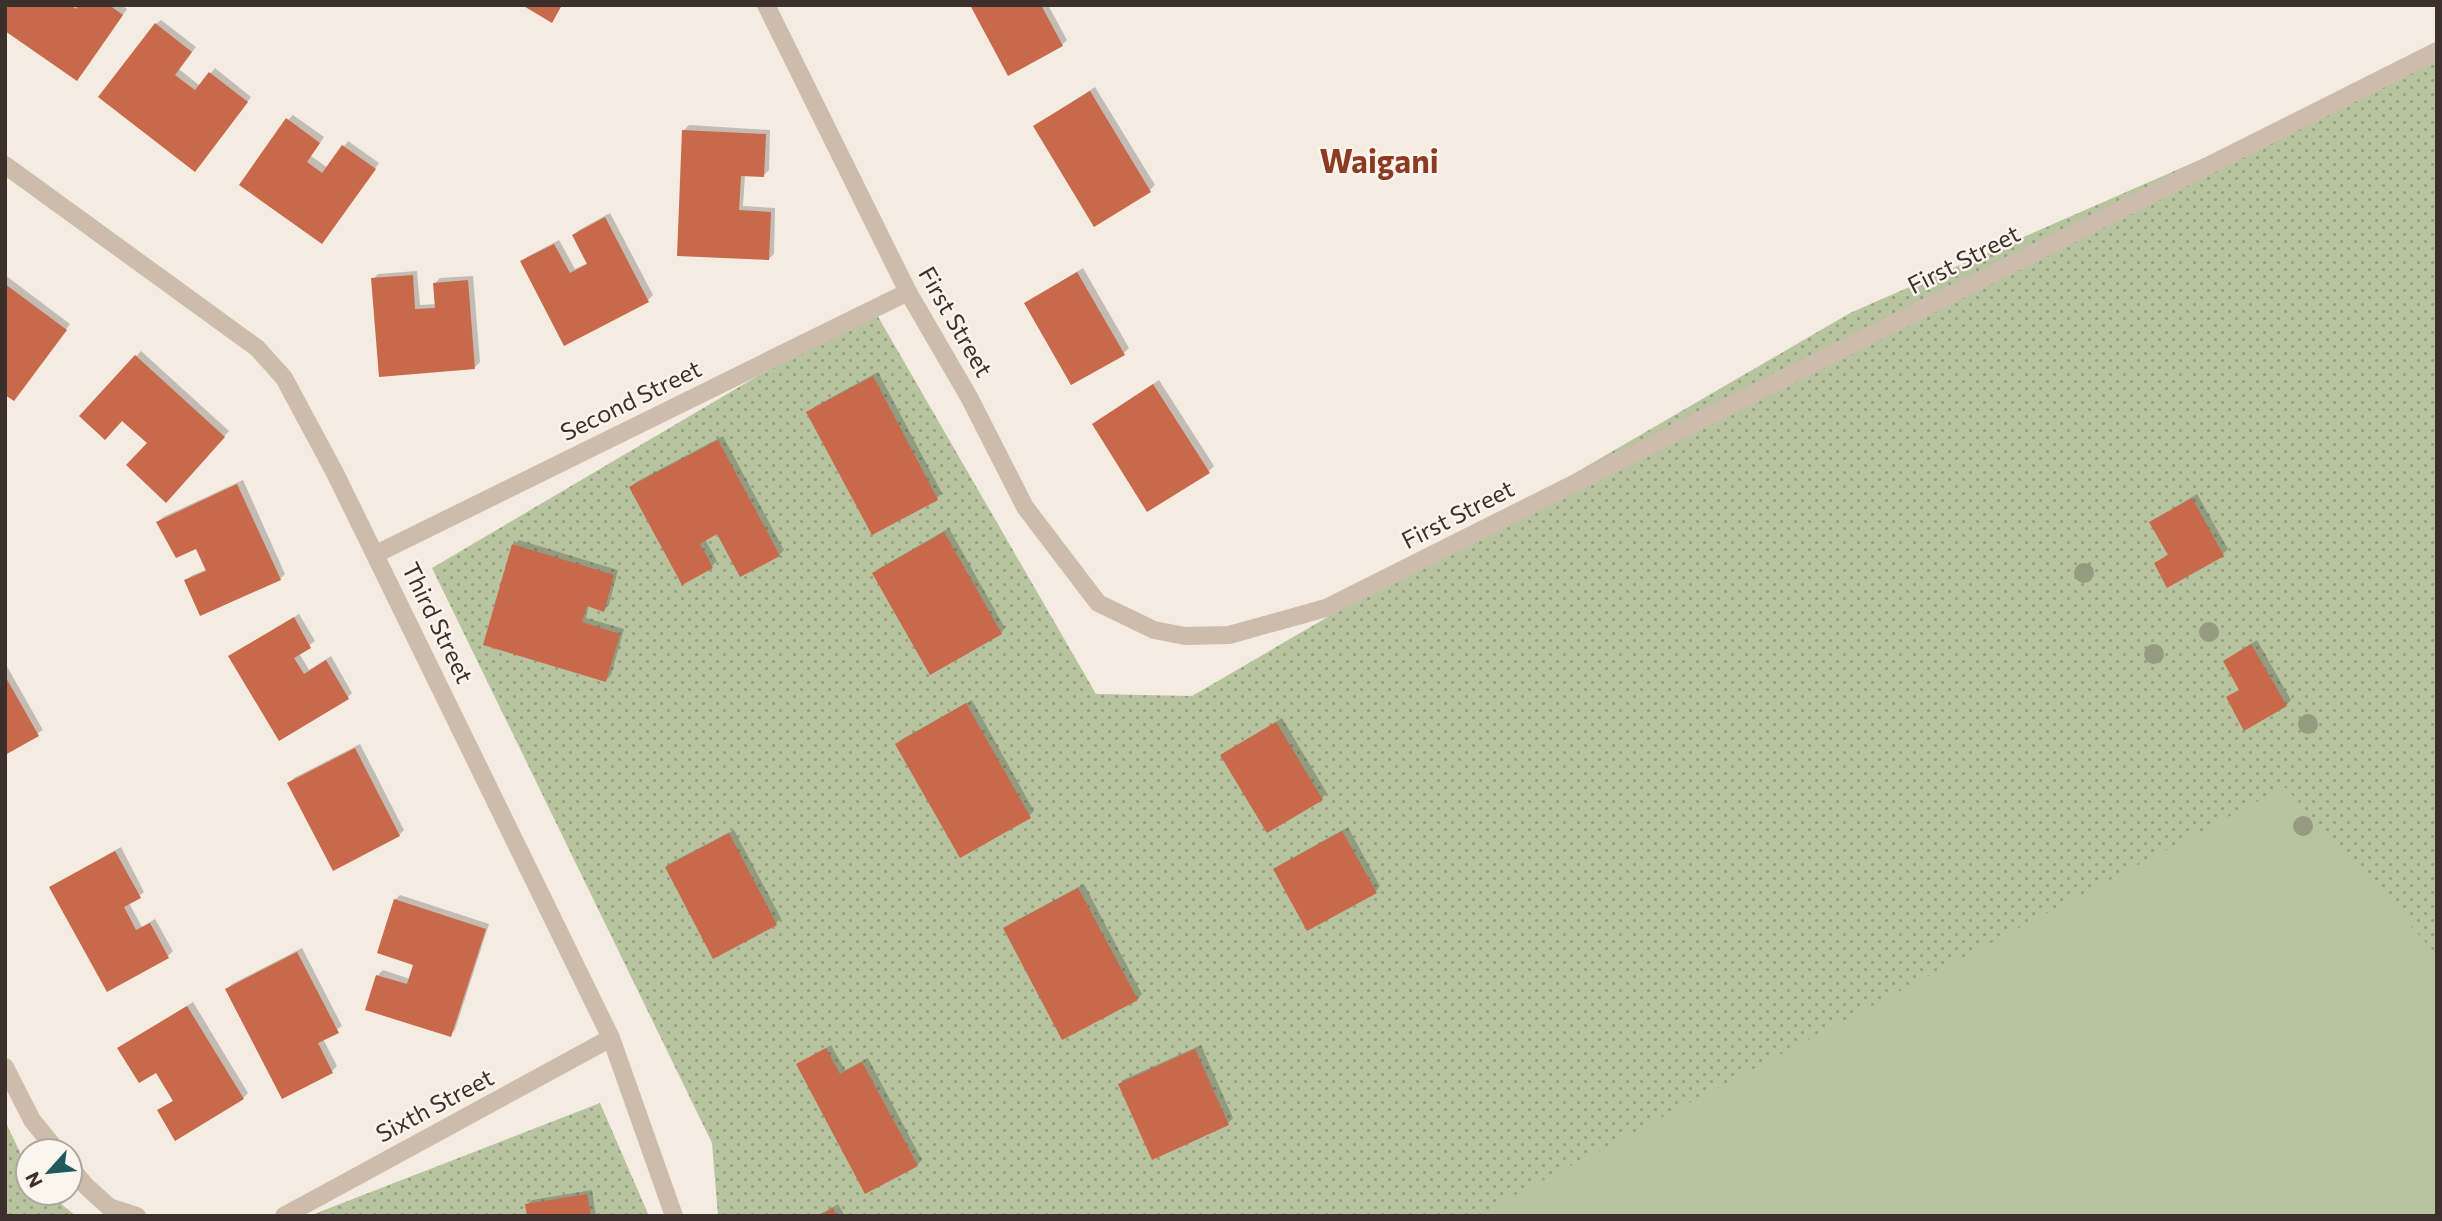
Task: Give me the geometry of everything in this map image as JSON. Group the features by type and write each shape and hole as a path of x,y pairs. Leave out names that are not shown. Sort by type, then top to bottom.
{"street":[{"name":"First Street","path":"766,5 908,292 969,397 1025,506 1098,603 1154,631 1185,636 1229,635 1326,608 2437,51"},
{"name":"Third Street","path":"5,166 257,348 284,378 376,554 611,1038 674,1216"},
{"name":"Second Street","path":"376,554 908,292"},
{"name":"Sixth Street","path":"284,1216 611,1038"},
{"path":"5,1067 32,1120 46,1137"},
{"path":"84,1184 109,1207 137,1216"}],"green space":[{"path":"2437,56 2437,1216 718,1216 712,1143 432,568 873,308 1096,694 1192,696 1850,313"},
{"path":"2285,787 2437,955 2437,1216 1476,1216"},
{"path":"600,1103 649,1216 309,1216"},
{"path":"5,1121 14,1140 14,1207 65,1207 76,1216 5,1216"}],"building":[{"path":"5,5 70,5 76,9 79,5 109,5 123,15 77,81 5,31"},
{"path":"522,5 562,5 552,23"},
{"path":"970,5 1041,5 1063,46 1008,76"},
{"path":"155,23 192,52 175,75 195,90 209,72 248,102 195,172 98,97"},
{"path":"1090,91 1151,192 1094,227 1033,126"},
{"path":"286,118 320,143 307,162 322,173 342,145 376,169 322,244 239,185"},
{"path":"682,130 766,134 764,177 741,176 739,210 771,212 769,260 677,256"},
{"path":"605,217 649,302 564,346 520,261 554,244 570,273 587,264 572,235"},
{"path":"1077,272 1125,355 1071,385 1024,303"},
{"path":"413,275 415,309 435,308 433,283 468,280 475,369 379,377 371,278"},
{"path":"5,284 67,330 14,401 5,395"},
{"path":"135,355 225,437 166,503 126,465 147,443 122,421 105,440 79,416"},
{"path":"873,376 938,500 872,535 806,412"},
{"path":"1153,384 1210,473 1147,512 1092,424"},
{"path":"718,440 780,556 740,577 717,534 700,544 713,568 682,585 629,487"},
{"path":"237,484 281,580 200,616 184,580 206,571 196,549 176,558 156,522"},
{"path":"2192,498 2224,556 2167,588 2154,563 2168,555 2149,522"},
{"path":"944,532 1002,634 930,675 872,573"},
{"path":"512,544 614,575 604,612 587,606 582,622 620,634 606,682 483,645"},
{"path":"294,617 311,648 294,658 304,674 326,660 349,699 279,741 228,656"},
{"path":"2251,644 2287,706 2244,731 2226,697 2239,690 2223,661"},
{"path":"5,676 39,736 5,755"},
{"path":"966,703 1031,818 960,858 895,744"},
{"path":"1276,722 1323,800 1267,833 1220,755"},
{"path":"355,748 400,836 333,871 287,783"},
{"path":"1342,831 1377,893 1307,931 1273,869"},
{"path":"729,833 777,925 713,959 665,867"},
{"path":"115,851 141,898 124,907 136,930 150,923 169,958 107,992 49,887"},
{"path":"1078,888 1138,1000 1062,1040 1003,928"},
{"path":"394,899 486,929 451,1037 365,1010 376,975 407,984 413,965 377,953"},
{"path":"297,952 339,1033 318,1043 333,1073 282,1099 225,989"},
{"path":"187,1006 244,1099 175,1141 157,1110 173,1101 156,1073 139,1083 117,1048"},
{"path":"826,1048 840,1074 862,1062 918,1166 865,1194 796,1064"},
{"path":"1195,1049 1229,1125 1152,1160 1118,1084"},
{"path":"587,1194 591,1216 527,1216 525,1204"},
{"path":"833,1208 837,1216 819,1216"}],"district":[{"name":"Waigani","path":"1379,162"}]}
